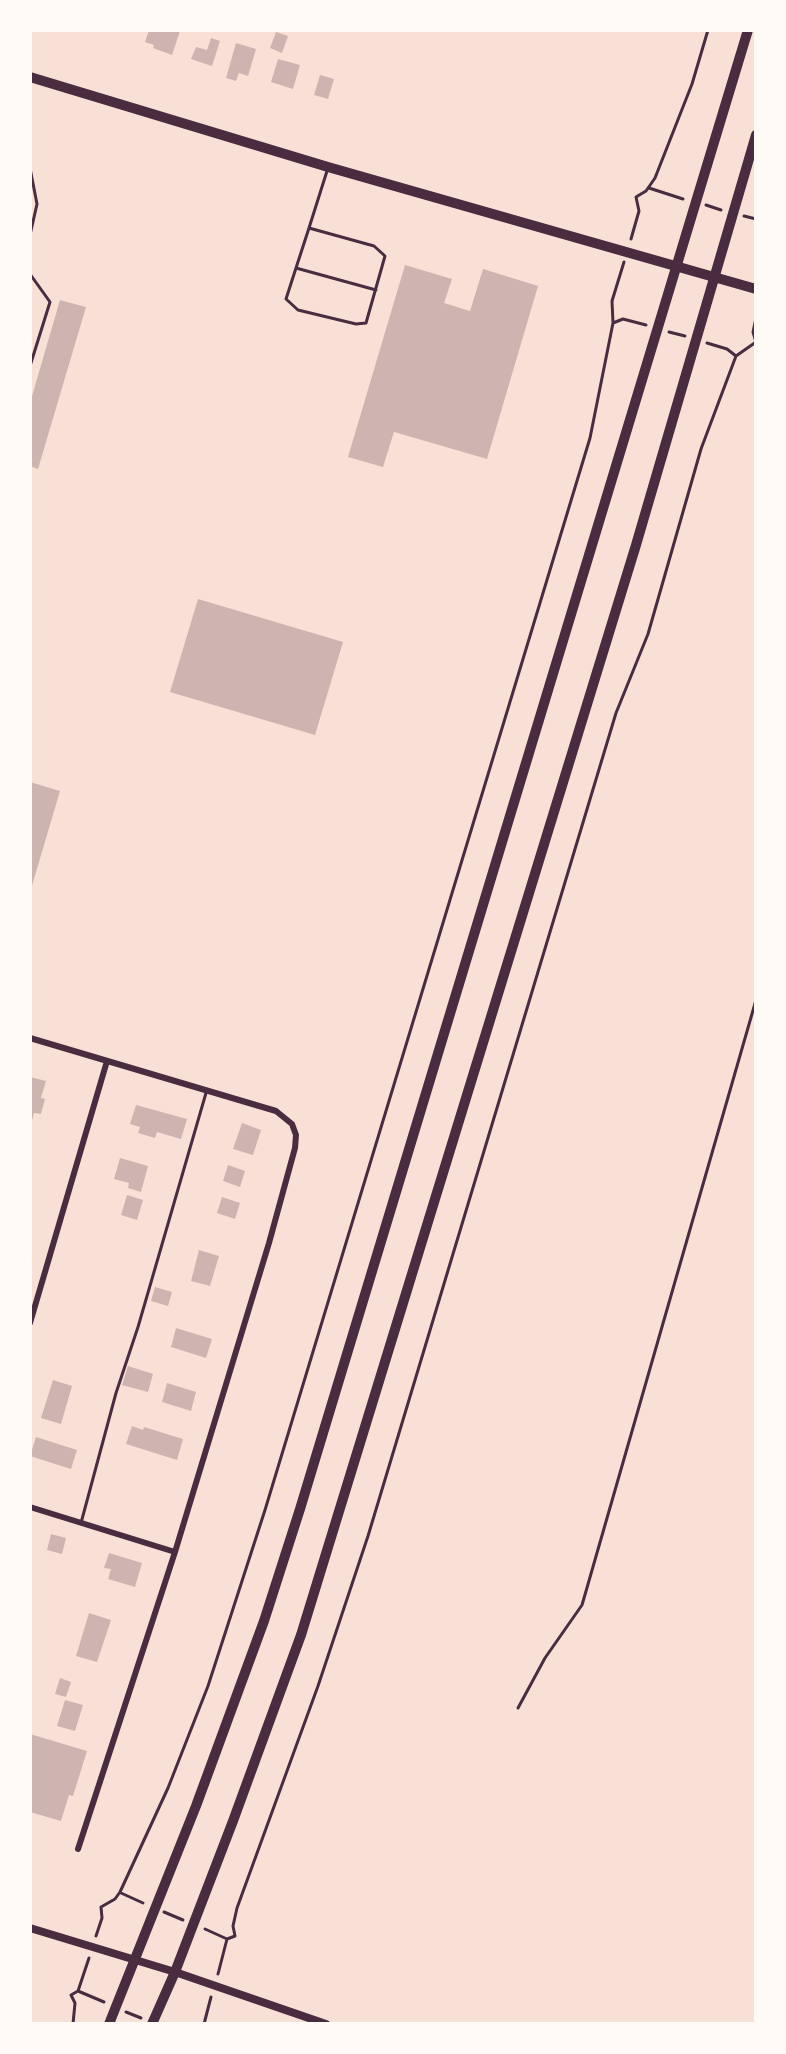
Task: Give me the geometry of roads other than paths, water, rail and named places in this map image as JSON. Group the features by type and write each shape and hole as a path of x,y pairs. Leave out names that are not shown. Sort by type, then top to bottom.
{"main road":[{"path":"109,2024 157,1909 259,1635 296,1523 748,30"},
{"path":"30,77 328,167 756,289"},
{"path":"152,2024 175,1972 301,1635 636,545 756,135"}],"street":[{"path":"30,1038 276,1111 292,1124 296,1135 284,1189 175,1552 78,1849"},
{"path":"30,1323 107,1061"},
{"path":"30,1507 175,1552"},
{"path":"30,1928 175,1972 326,2024"}],"lane":[{"path":"309,228 374,246 385,256 366,323 356,324 298,310 286,299 328,167"},
{"path":"30,168 37,204 30,235"},
{"path":"296,268 376,290"},
{"path":"30,274 50,302 30,366"},
{"path":"81,1523 116,1393 206,1091"}]}
